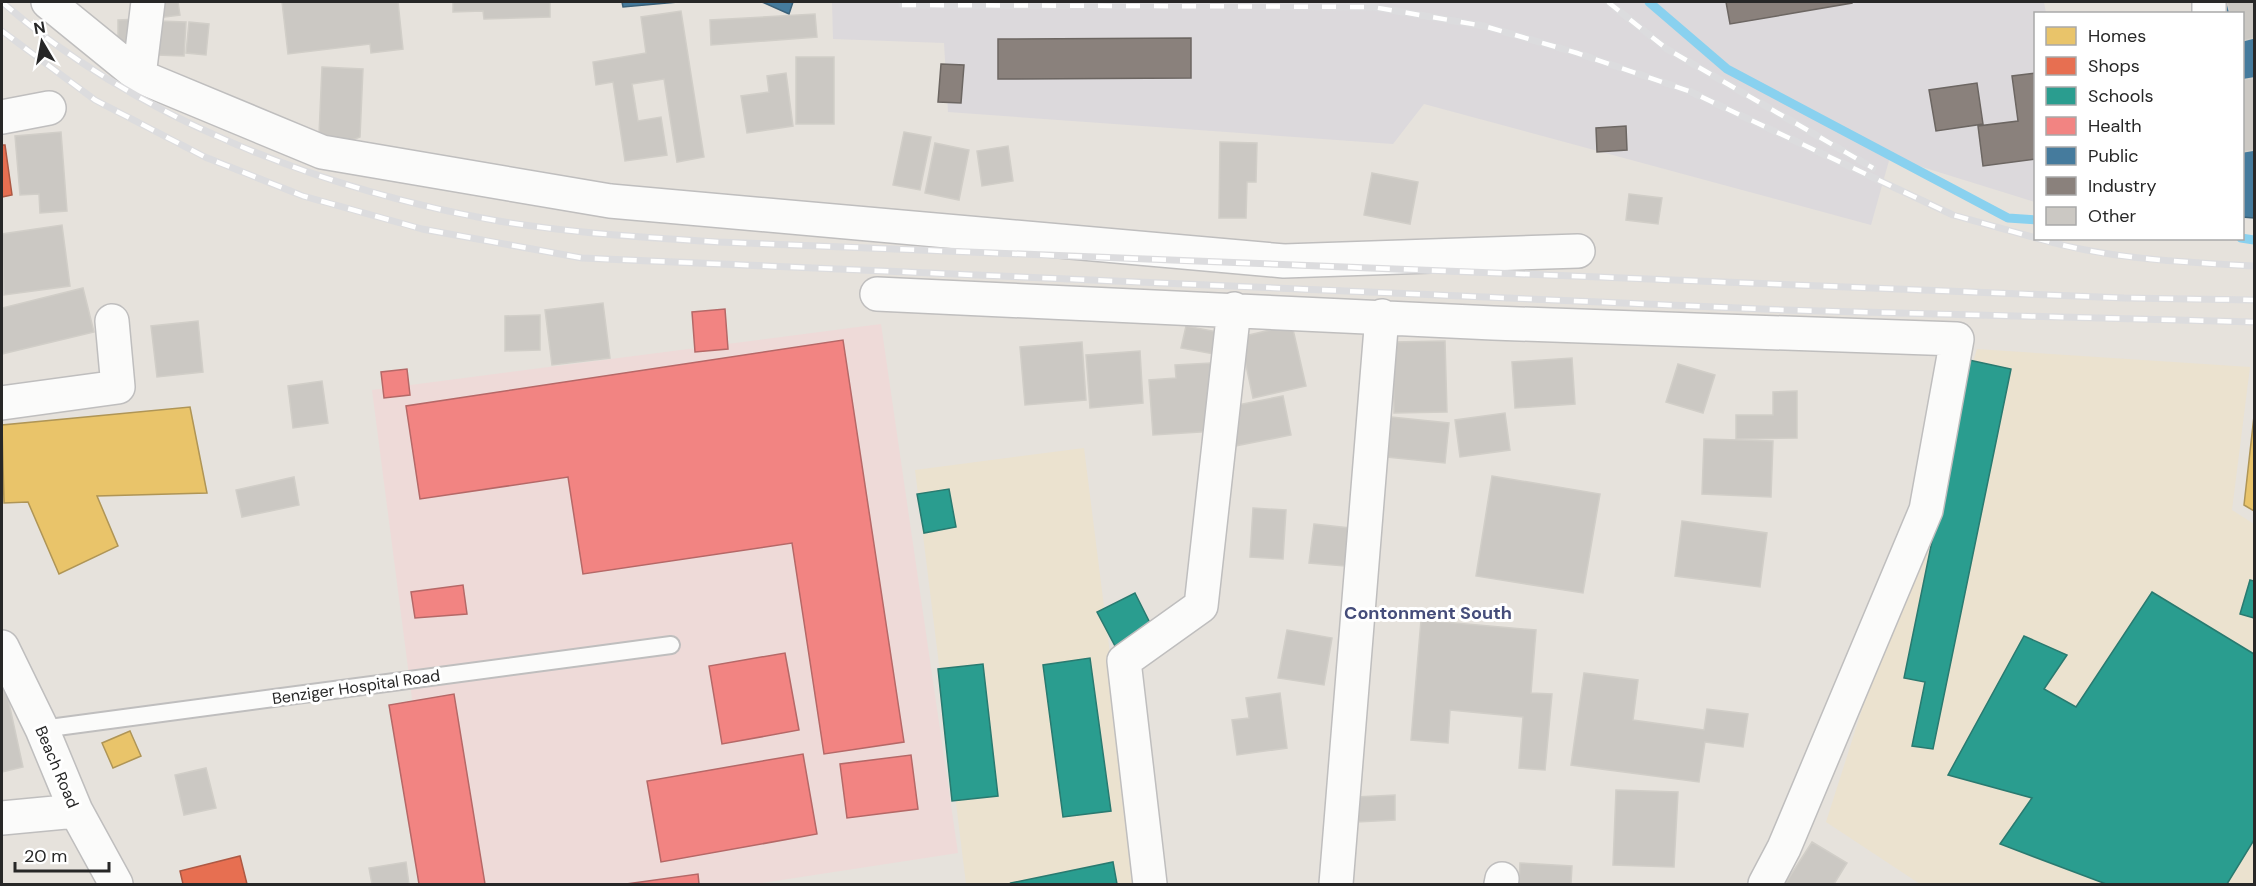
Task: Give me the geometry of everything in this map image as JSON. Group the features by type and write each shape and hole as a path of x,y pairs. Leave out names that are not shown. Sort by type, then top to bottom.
{"street":[{"path":"48,2 140,76 322,152 610,201 1284,261 1578,251"},
{"path":"140,76 148,2"},
{"path":"2,117 50,108"},
{"path":"877,294 1234,309 1493,323 1957,339 1926,510 1784,848 1765,885"},
{"path":"1150,885 1124,661 1202,606 1234,309"},
{"path":"1336,885 1382,316"},
{"path":"2,403 118,387 112,321"},
{"name":"Beach Road","path":"2,647 42,729 76,812 116,885"},
{"path":"2,818 76,812"}],"lane":[{"name":"Benziger Hospital Road","path":"42,729 670,645"}],"shaded area":[{"path":"832,2 2044,2 2046,12 2034,12 2034,202 1890,157 1871,225 1424,104 1393,144 948,112 944,43 833,39"},
{"path":"881,324 958,853 755,884 436,884 372,390"},
{"path":"1977,349 2250,367 2232,510 2254,524 2254,884 1920,884 1826,822"},
{"path":"1084,448 1139,884 966,884 915,470"}],"building: Homes":[{"path":"190,407 207,493 97,496 118,546 59,574 28,502 4,503 2,425"},
{"path":"2254,416 2254,511 2244,505"},
{"path":"130,731 141,756 113,768 102,743"}],"building: Shops":[{"path":"2,145 5,145 12,195 2,197"},
{"path":"240,856 247,884 183,884 180,871"}],"building: Schools":[{"path":"1969,360 2011,369 1933,749 1912,746 1925,682 1904,678"},
{"path":"949,489 956,527 924,533 917,494"},
{"path":"2250,580 2254,581 2254,618 2240,614"},
{"path":"2152,592 2254,654 2254,840 2227,884 2106,884 2000,844 2032,798 1948,775 2024,636 2067,655 2044,689 2076,707"},
{"path":"1135,593 1152,627 1115,646 1097,612"},
{"path":"1090,658 1111,811 1063,817 1043,665"},
{"path":"983,664 998,796 952,801 938,669"},
{"path":"1113,862 1117,884 1011,883"}],"building: Health":[{"path":"725,309 728,349 695,352 692,312"},
{"path":"843,340 904,742 824,754 792,543 583,574 568,477 420,499 406,406"},
{"path":"407,369 410,395 384,398 381,372"},
{"path":"463,585 467,614 415,618 411,592"},
{"path":"785,653 799,730 722,744 709,666"},
{"path":"454,694 485,884 419,884 389,705"},
{"path":"803,754 817,834 661,862 647,781"},
{"path":"911,755 918,809 847,818 840,764"},
{"path":"698,874 699,884 626,884"}],"building: Public":[{"path":"622,2 678,2 623,7"},
{"path":"762,2 793,2 789,14"},
{"path":"2223,2 2254,2 2254,218 2244,217 2244,12 2224,12"}],"building: Industry":[{"path":"1726,2 1852,2 1852,3 1730,24"},
{"path":"1191,38 1191,78 998,79 998,39"},
{"path":"941,64 964,65 961,103 938,102"},
{"path":"2034,73 2034,159 1983,166 1978,126 2018,121 2012,76"},
{"path":"1977,83 1983,124 1936,131 1929,90"},
{"path":"1626,126 1627,150 1597,152 1596,128"}],"building: Other":[{"path":"155,2 178,2 180,15 157,18"},
{"path":"282,2 398,2 403,49 371,53 370,44 288,54"},
{"path":"453,2 550,2 550,17 484,19 483,11 453,12"},
{"path":"2227,2 2254,2 2254,38 2244,40 2244,12 2230,12"},
{"path":"681,11 704,157 677,162 664,79 632,84 638,121 661,117 667,155 625,161 613,82 596,85 593,62 646,53 641,17"},
{"path":"815,14 817,37 711,45 710,20"},
{"path":"139,19 140,43 118,44 118,20"},
{"path":"158,21 186,22 184,56 157,55"},
{"path":"189,22 209,24 206,55 186,53"},
{"path":"796,57 834,57 834,124 796,124"},
{"path":"322,67 363,69 360,137 322,152 319,135"},
{"path":"786,73 793,126 747,133 741,96 769,92 767,76"},
{"path":"2254,78 2254,150 2244,152 2244,80"},
{"path":"61,132 67,211 40,213 39,194 20,195 15,136"},
{"path":"904,132 931,137 920,190 893,185"},
{"path":"1220,142 1257,143 1256,182 1247,182 1246,218 1219,218"},
{"path":"935,143 969,150 959,200 925,193"},
{"path":"1008,146 1013,181 982,186 977,151"},
{"path":"1372,173 1418,182 1410,224 1364,215"},
{"path":"1629,194 1662,198 1658,224 1626,220"},
{"path":"62,225 70,286 4,295 2,234"},
{"path":"83,288 94,332 2,354 2,308"},
{"path":"603,303 610,358 552,365 545,310"},
{"path":"540,315 540,350 505,351 505,316"},
{"path":"198,321 203,372 157,377 151,326"},
{"path":"1292,325 1306,386 1253,398 1240,337"},
{"path":"1186,326 1223,333 1219,355 1181,348"},
{"path":"1445,341 1447,412 1394,413 1393,342"},
{"path":"1082,342 1086,400 1025,405 1020,347"},
{"path":"1140,351 1143,403 1090,408 1086,355"},
{"path":"1572,358 1575,404 1515,408 1512,362"},
{"path":"1211,363 1216,431 1153,435 1149,380 1176,378 1175,365"},
{"path":"1678,364 1715,375 1703,413 1666,402"},
{"path":"322,381 328,423 293,428 288,386"},
{"path":"1797,391 1797,438 1736,439 1736,415 1773,415 1773,392"},
{"path":"1283,396 1291,435 1235,446 1227,407"},
{"path":"1505,413 1510,450 1460,457 1455,420"},
{"path":"1391,417 1449,423 1445,463 1387,457"},
{"path":"1704,439 1773,441 1771,497 1702,494"},
{"path":"1492,476 1600,494 1583,593 1476,576"},
{"path":"294,477 299,505 242,517 236,490"},
{"path":"1253,508 1286,510 1283,559 1250,557"},
{"path":"1682,521 1767,533 1760,587 1675,576"},
{"path":"1314,524 1350,528 1345,566 1309,563"},
{"path":"1421,620 1536,630 1531,693 1552,694 1545,770 1519,768 1523,717 1450,710 1448,743 1411,740"},
{"path":"1287,630 1332,638 1324,685 1278,678"},
{"path":"2,671 23,767 2,772"},
{"path":"1584,673 1638,680 1633,720 1704,730 1707,709 1748,714 1743,747 1705,742 1699,782 1571,765"},
{"path":"1280,693 1287,748 1237,755 1232,720 1249,718 1246,698"},
{"path":"206,768 216,808 184,815 175,775"},
{"path":"1616,790 1678,792 1674,867 1613,865"},
{"path":"1395,795 1395,820 1357,822 1356,797"},
{"path":"1812,842 1847,863 1834,884 1785,884"},
{"path":"406,862 409,884 372,884 369,868"},
{"path":"1520,863 1572,866 1571,884 1519,884"}],"waterway":[{"path":"1649,2 1727,69 2008,218 2034,220"},
{"path":"2244,238 2254,240"}],"railway":[{"path":"2,2 54,43 110,81 170,114 232,143 297,168 362,189 493,220 549,228 718,242 2124,298 2254,300"},
{"path":"1608,2 1667,49 1873,168"},
{"path":"902,5 1373,7 1484,26 1577,53 1689,91 1953,215 2034,237"},
{"path":"2,31 95,100 205,157 303,196 422,229 582,258 1784,310 2254,322"},
{"path":"2044,240 2117,255 2254,266"}],"district":[{"name":"Contonment South","path":"1428,613"}]}
